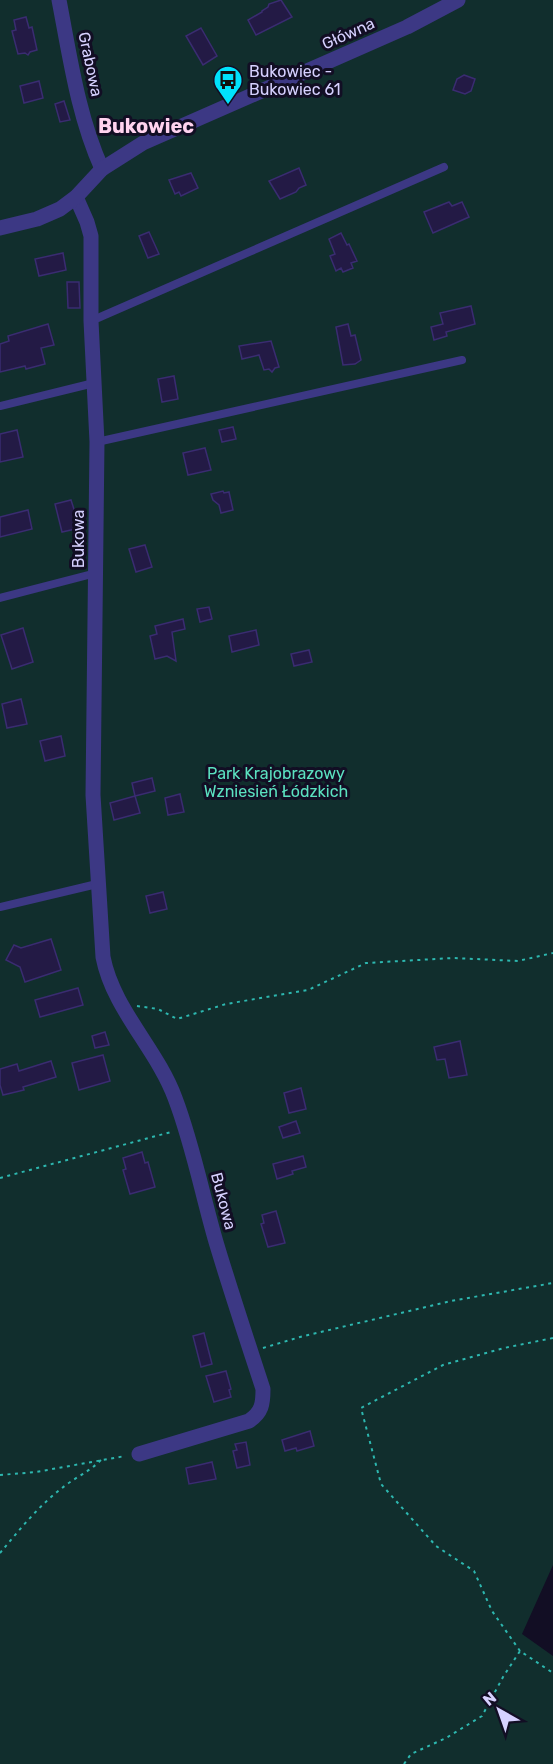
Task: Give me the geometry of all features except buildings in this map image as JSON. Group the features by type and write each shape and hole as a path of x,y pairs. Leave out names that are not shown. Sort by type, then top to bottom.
{"street":[{"name":"Grabowa","path":"59,0 76,86 94,151 102,169"},
{"name":"Główna","path":"0,228 37,219 60,209 76,197 102,169 143,142 396,32 459,0"},
{"name":"Bukowa","path":"76,197 91,236 91,321 97,442 93,795 97,884 106,970 124,1007 164,1073 186,1128 216,1241 263,1389 263,1404 259,1414 249,1421 139,1454"}],"lane":[{"path":"91,321 444,167"},
{"path":"97,442 462,360"},
{"path":"0,406 94,382"},
{"path":"0,597 96,573"},
{"path":"0,907 97,884"}],"path":[{"path":"124,1007 143,1006 158,1009 177,1019 226,1004 308,990 366,963 453,958 518,961 553,953"},
{"path":"0,1178 186,1128"},
{"path":"251,1352 300,1336 451,1301 553,1283"},
{"path":"553,1338 504,1348 443,1365 361,1408 381,1484 436,1546 474,1571 492,1611 520,1651 553,1673"},
{"path":"0,1475 36,1472 139,1454"},
{"path":"0,1552 22,1525 65,1485 92,1469 101,1460"},
{"path":"404,1764 411,1754 446,1738 482,1716 520,1651"}],"green space":[{"name":"Park Krajobrazowy Wzniesień Łódzkich","path":"0,0 553,0 553,1565 522,1634 553,1656 553,1764 0,1764"}],"place":[{"name":"Bukowiec - Bukowiec 61","path":"228,106"}],"district":[{"name":"Bukowiec","path":"146,126"}]}
